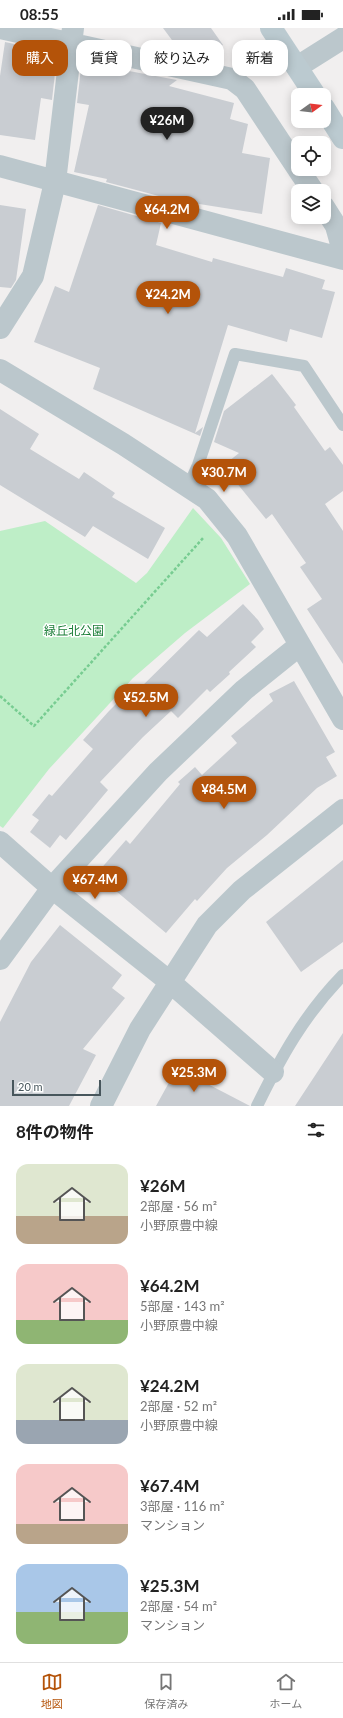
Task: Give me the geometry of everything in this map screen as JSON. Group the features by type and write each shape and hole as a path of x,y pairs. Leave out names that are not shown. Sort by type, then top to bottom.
{"street":[{"path":"0,28 72,36 232,79 244,90 291,159"},
{"path":"271,28 311,88"},
{"path":"0,328 33,276 55,182 72,36"},
{"path":"298,67 343,38"},
{"path":"331,119 343,138"},
{"path":"0,166 343,259"},
{"path":"331,218 336,226 343,250"},
{"path":"0,370 123,444 207,499 236,536 343,719"},
{"path":"0,959 52,888 158,772 244,690 300,645"},
{"path":"101,1106 140,1029 207,925 242,890 343,810"},
{"path":"0,842 52,888 170,982 273,1072"}],"lane":[{"path":"188,487 198,465 236,354 304,366 343,425"},
{"path":"257,1106 273,1072 313,1009 343,975"}],"path":[{"path":"0,696 34,726 221,517"}],"green space":[{"name":"緑丘北公園","path":"193,508 221,538 250,584 185,633 133,678 49,769 3,828 0,826 0,531 45,521 136,583 147,573"}],"building":[{"path":"163,28 211,28 219,40 172,40"},
{"path":"5,42 12,44 12,76 55,76 52,100 41,98 35,140 0,135 0,76"},
{"path":"132,72 140,73 140,76 156,76 177,80 169,86 234,103 230,119 248,124 242,153 270,158 262,214 174,200 106,182 107,179 74,172 89,105 77,103 80,76 132,76"},
{"path":"0,205 26,209 16,280 11,288 0,287"},
{"path":"98,205 161,223 156,245 212,262 213,258 283,277 286,268 325,280 322,289 335,292 322,338 290,329 287,342 228,325 195,433 203,427 200,436 93,389 100,368 34,342 55,286 69,292"},
{"path":"272,374 296,405 294,407 325,451 330,447 343,465 343,491 325,504 343,531 343,664 307,609 322,599 300,567 306,563 272,514 266,519 223,466 239,453 214,442 224,411"},
{"path":"0,409 39,434 30,449 79,479 84,472 115,493 112,497 165,528 148,559 93,526 85,537 0,485"},
{"path":"243,604 264,629 251,642 256,647 229,672 230,674 210,692 207,689 178,718 171,711 143,737 100,782 108,790 66,840 60,835 50,848 30,832 39,820 32,815 49,794 52,796 93,749 83,740 109,711 131,689 135,693 199,630 207,637"},
{"path":"294,681 335,752 326,757 337,776 317,788 267,835 227,868 197,901 195,899 166,933 110,886 112,884 98,872 126,840 130,844 180,784 178,782 195,767 202,775 237,743 231,736 273,701 269,694"},
{"path":"343,860 343,942 301,972 266,922"},
{"path":"60,925 122,975 112,988 125,998 83,1049 96,1055 69,1106 0,1106 0,1022 31,962"},
{"path":"343,1033 343,1106 295,1106"},
{"path":"177,1068 250,1106 156,1106"}]}
